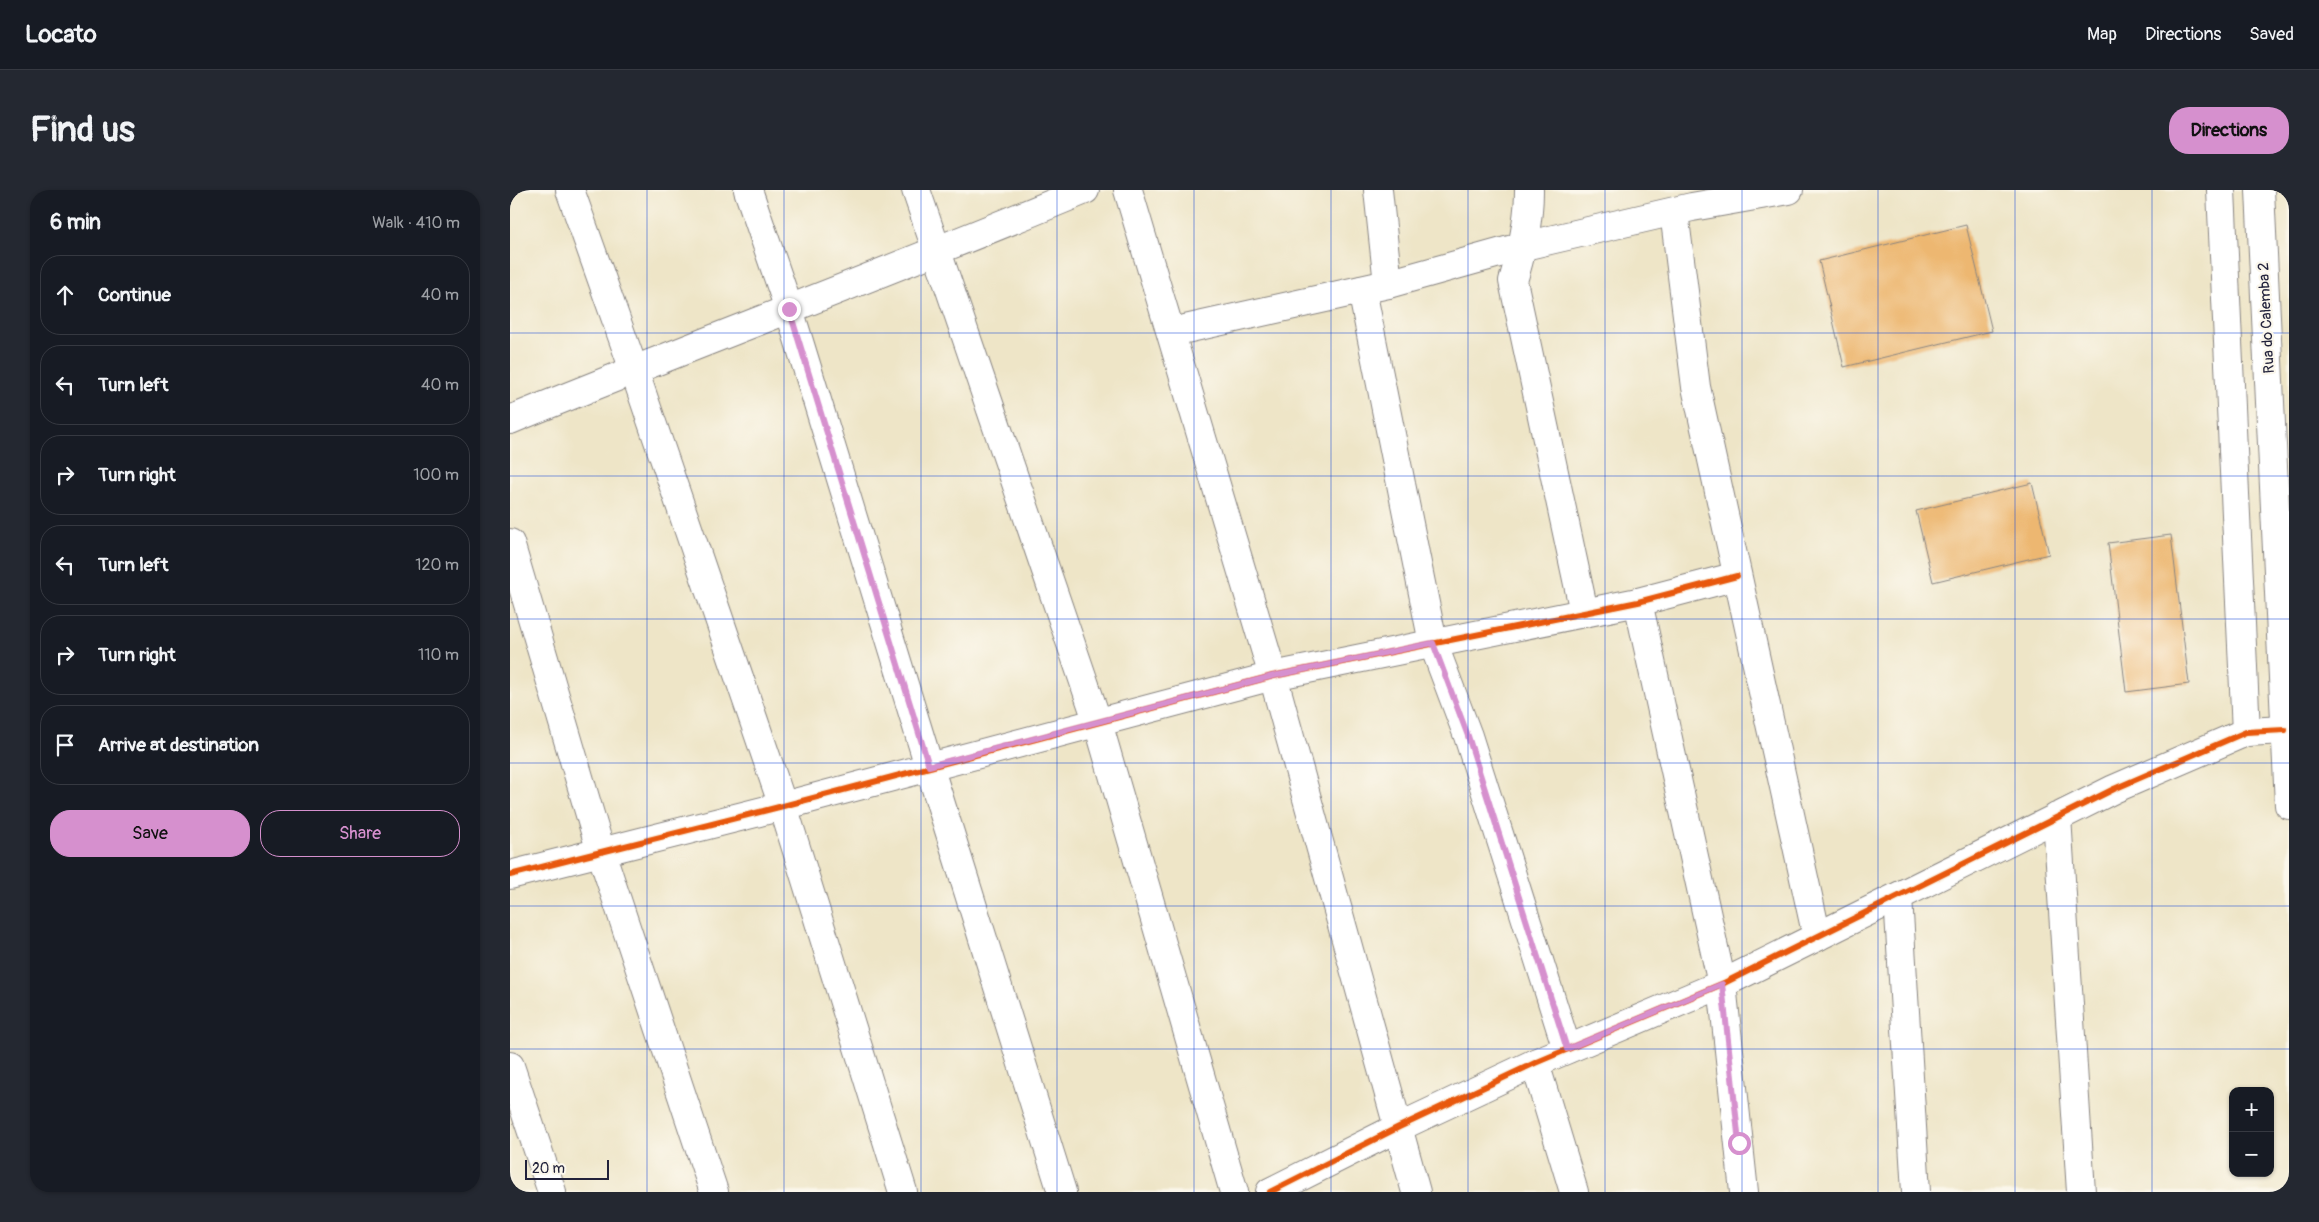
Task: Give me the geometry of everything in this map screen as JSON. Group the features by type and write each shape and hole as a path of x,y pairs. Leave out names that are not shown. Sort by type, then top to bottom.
{"street":[{"path":"570,190 634,370 782,806 903,1192"},
{"path":"748,190 789,309 1062,1192"},
{"path":"916,190 1098,723 1234,1192"},
{"path":"510,420 936,252 1085,190"},
{"path":"1128,190 1172,332 1273,676 1416,1192"},
{"path":"1378,190 1375,287 1433,643 1468,736 1567,1049"},
{"path":"1529,190 1529,215 1524,246 1512,281 1584,612"},
{"path":"1172,332 1375,287 1687,203 1789,190"},
{"path":"2221,190 2246,732"},
{"name":"Rua do Calemba 2","path":"2260,190 2281,440 2285,730 2289,805"},
{"path":"1687,203 1696,387 1817,937"},
{"path":"510,544 601,852 714,1192"},
{"path":"510,876 1273,676 1638,602 1737,576"},
{"path":"1638,602 1722,984 1744,1192"},
{"path":"1270,1192 1399,1127 1535,1063 1722,984 2114,789 2246,732 2285,730"},
{"path":"2057,817 2081,1192"},
{"path":"1898,897 1916,1192"},
{"path":"1535,1063 1574,1192"},
{"path":"510,1066 552,1192"}],"building":[{"path":"1966,225 1992,331 1844,367 1819,261"},
{"path":"2032,483 2049,554 1933,582 1916,511"},
{"path":"2171,535 2189,684 2126,692 2108,543"}],"cycle path":[{"path":"510,875 783,806 1273,676 1638,602 1737,576"},
{"path":"1270,1192 1399,1127 1535,1063 1722,984 2114,789 2246,732 2285,730"}],"route":[{"path":"789,309 929,766 1273,676 1433,643 1468,736 1567,1049 1722,984 1739,1143"}]}
